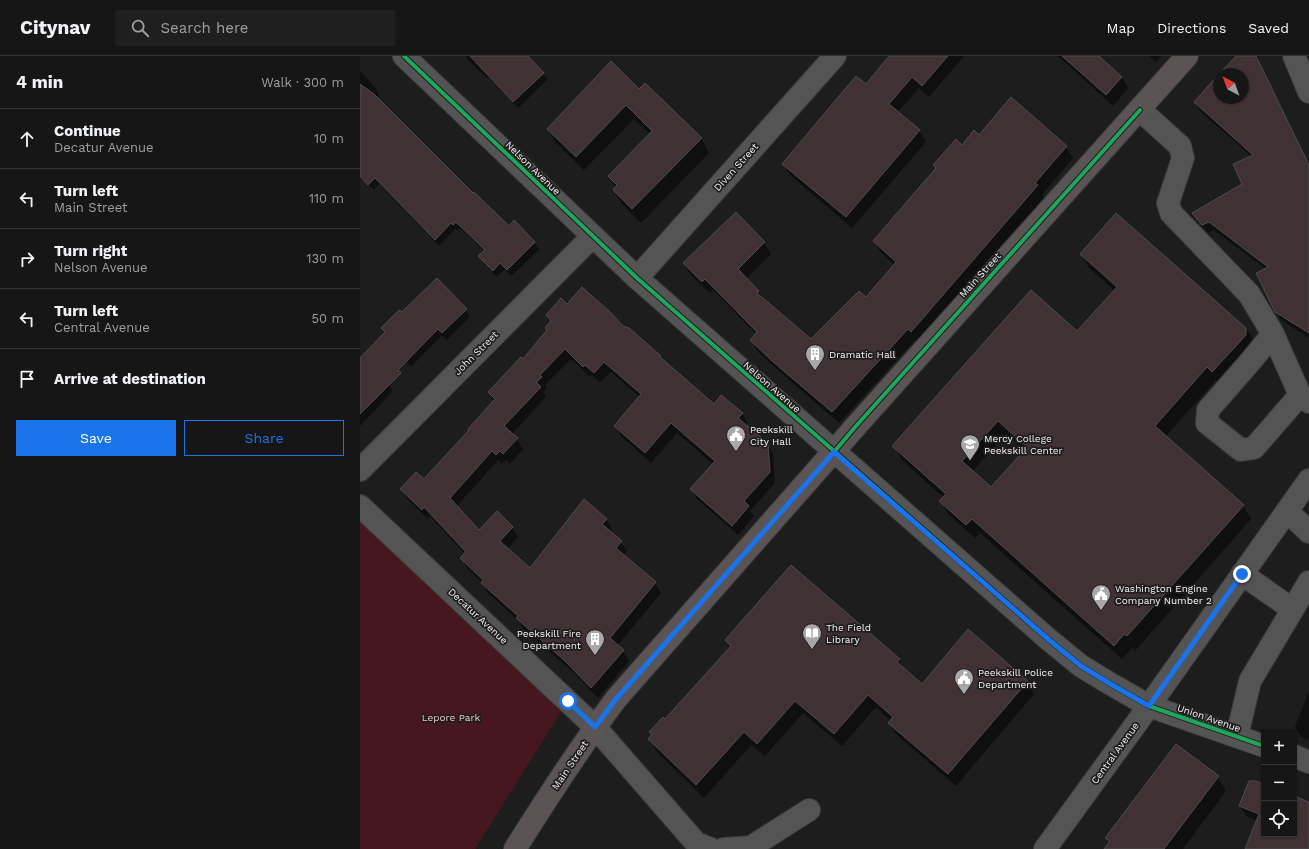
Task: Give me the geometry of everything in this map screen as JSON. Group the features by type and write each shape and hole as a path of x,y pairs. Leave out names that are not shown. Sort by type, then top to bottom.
{"main road":[{"name":"Main Street","path":"515,849 595,727 616,699 856,426 1187,56"}],"street":[{"name":"Nelson Avenue","path":"404,56 637,278 1048,639 1081,666 1149,706"},
{"name":"Diven Street","path":"637,278 834,56"},
{"path":"1294,56 1309,92"},
{"path":"1140,110 1180,146 1183,158 1168,203 1171,213 1249,294 1273,334 1305,398 1254,448 1241,450 1207,423 1208,410 1273,334"},
{"name":"John Street","path":"360,470 593,236"},
{"name":"Central Avenue","path":"1045,849 1149,706 1309,480"},
{"name":"Decatur Avenue","path":"360,506 595,727 696,843 711,849"},
{"path":"1287,511 1309,532"},
{"path":"1242,574 1292,609"},
{"path":"1237,736 1250,682 1309,582"},
{"name":"Union Avenue","path":"1149,706 1261,745"},
{"path":"1297,757 1309,762"},
{"path":"724,849 752,848 810,810"}],"green space":[{"name":"Lepore Park","path":"360,505 568,701 475,849 360,849"}],"building":[{"path":"470,56 528,56 544,73 513,102"},
{"path":"889,56 948,56 922,86 912,77 889,104 920,130 846,217 782,164 856,76 866,84"},
{"path":"1062,56 1099,56 1122,77 1106,95"},
{"path":"1236,56 1256,56 1309,165 1309,333 1275,312 1256,273 1268,267 1209,222 1202,225 1192,213 1242,184 1233,164 1253,155 1194,102 1213,81 1213,104 1249,104 1249,68 1225,68"},
{"path":"611,61 639,89 645,83 702,138 632,209 613,190 617,185 608,176 652,131 626,105 576,157 547,129"},
{"path":"360,84 374,94 473,193 474,192 509,226 514,220 535,242 507,270 500,263 493,271 478,256 485,250 456,222 453,225 451,223 435,240 375,178 368,185 360,176"},
{"path":"1011,97 1067,146 1035,183 1038,185 911,332 908,329 832,412 772,361 750,340 757,332 705,279 702,282 683,263 736,212 765,242 738,269 759,291 757,293 811,339 859,291 866,297 896,262 873,241 936,168 933,165 956,139 962,145 974,130 979,135"},
{"path":"1116,213 1246,328 1246,335 1212,372 1207,367 1155,426 1244,505 1127,636 1124,634 1114,646 972,519 966,525 939,501 946,494 892,446 1031,290 1077,331 1117,287 1080,254","holes":["998,421 1027,447 991,487 962,461"]},
{"path":"437,278 467,309 442,333 438,329 398,370 401,373 360,414 360,358 385,332 381,328 399,310 402,312"},
{"path":"582,287 623,326 629,328 714,404 721,395 743,413 738,418 768,443 770,472 744,501 749,506 732,526 690,489 715,461 671,423 645,453 614,426 641,394 604,362 594,373 585,365 583,367 565,349 540,375 542,377 536,382 541,387 504,426 518,438 503,454 500,451 496,455 492,451 450,498 479,530 497,511 513,527 500,541 530,568 584,499 607,519 602,524 622,541 616,548 656,582 610,638 624,650 591,688 565,661 516,618 518,616 481,583 483,580 460,558 466,552 424,507 422,510 400,489 416,472 424,479 469,430 468,429 495,399 488,392 521,357 523,359 547,330 545,328 551,321 546,315 561,298 567,304"},
{"path":"791,565 900,659 897,662 922,684 968,629 1028,681 948,774 888,723 893,717 868,695 834,734 795,701 757,744 744,732 696,785 648,739 652,734 649,732 663,717 665,719 731,646 725,640"},
{"path":"1176,744 1219,776 1164,849 1104,849 1110,841 1105,838"},
{"path":"1249,781 1261,783 1261,837 1297,837 1297,797 1309,802 1309,849 1245,849 1259,814 1239,806"}],"cycle path":[{"path":"404,56 637,278 1048,639 1081,666 1149,706 1261,745"},
{"path":"834,452 1140,110"}],"place":[{"name":"Dramatic Hall","path":"815,371"},
{"name":"Peekskill City Hall","path":"736,452"},
{"name":"Mercy College Peekskill Center","path":"970,461"},
{"name":"Washington Engine Company Number 2","path":"1101,611"},
{"name":"The Field Library","path":"812,650"},
{"name":"Peekskill Fire Department","path":"595,656"},
{"name":"Peekskill Police Department","path":"964,695"}],"route":[{"path":"568,701 595,727 616,699 834,452 1048,639 1081,666 1149,706 1242,574"}]}
